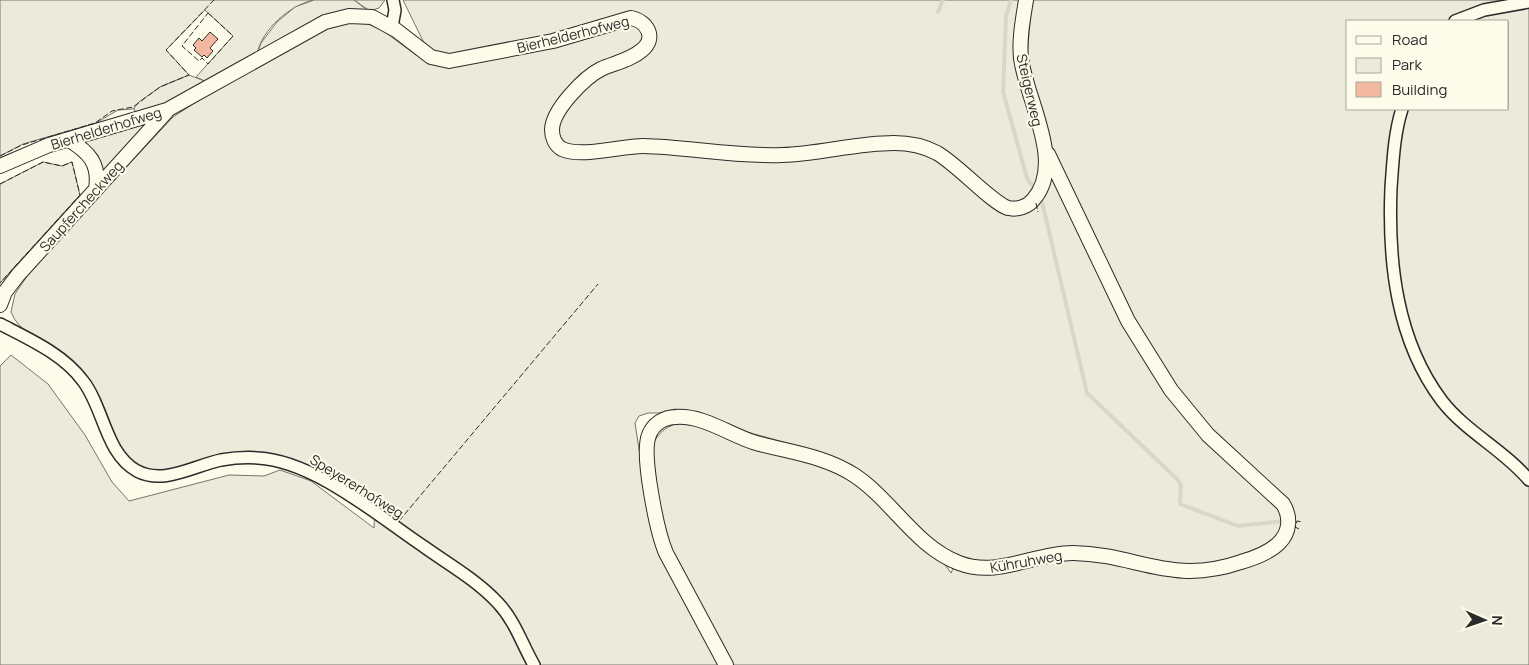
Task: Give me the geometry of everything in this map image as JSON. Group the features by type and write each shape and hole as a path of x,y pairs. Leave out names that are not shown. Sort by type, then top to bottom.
{"street":[{"path":"392,28 395,10 393,0"},
{"name":"Steigerweg","path":"1026,0 1021,37 1021,56 1045,149"},
{"path":"1457,20 1484,10 1529,2"},
{"name":"Bierhelderhofweg","path":"0,166 31,152 167,110 333,19 349,16 368,16 392,28 428,55 449,61 553,41 625,19 643,22 649,33 645,48 635,55 592,74 573,93 555,117 552,130 554,141 563,149 573,151 642,146 737,154 782,155 879,144 907,144 938,153 997,202 1008,208 1016,208 1030,203 1040,188 1047,168 1045,149"},
{"name":"Saupfercheckweg","path":"0,305 5,292 18,275 167,110"},
{"path":"1402,110 1392,160 1391,263 1397,295 1412,346 1425,376 1456,416 1494,447 1529,480"},
{"path":"69,140 93,158 97,169 96,189"},
{"name":"Kühruhweg","path":"726,665 668,558 659,534 652,494 647,442 653,428 670,418 694,419 754,442 817,458 845,470 872,488 928,544 950,558 975,567 1005,566 1042,557 1075,553 1160,570 1200,572 1226,567 1253,558 1275,546 1284,536 1289,522 1288,513 1283,504 1196,421 1171,390 1148,356 1128,321 1045,149"},
{"name":"Speyererhofweg","path":"0,324 54,354 77,374 94,398 118,453 133,468 146,475 164,476 221,460 260,458 289,464 308,471 376,514 485,590 510,618 534,665"}],"green space":[{"path":"0,0 314,0 296,7 278,20 265,36 257,54 207,82 196,77 233,36 205,10 166,50 189,75 160,87 133,109 118,110 96,123 23,144 0,156"},
{"path":"354,0 385,0 379,8 370,11"},
{"path":"403,0 1529,0 1529,665 732,665 663,535 652,447 657,437 668,427 684,422 815,463 852,480 892,516 928,553 941,559 951,573 959,556 957,557 932,541 887,494 865,475 820,452 747,432 699,413 675,409 639,416 635,423 649,514 719,665 0,665 0,366 11,355 48,384 85,435 112,482 129,501 229,475 264,476 280,470 311,481 374,528 375,508 281,457 167,472 148,469 134,462 124,452 99,396 89,383 58,352 23,329 14,319 11,312 15,294 34,266 173,117 210,93 319,31 346,22 363,22 382,30 416,55 424,43"},
{"path":"149,123 103,174 98,155 83,142"},
{"path":"43,162 62,166 72,162 80,195 0,283 0,184"}],"shaded area":[{"path":"314,0 354,0 367,10 346,10 327,15 257,54 261,43 277,22 295,7"},
{"path":"189,75 207,82 171,102 136,116 134,108 139,102 160,87"}],"building":[{"path":"210,32 218,39 210,48 213,51 207,58 204,55 202,57 194,50 196,48 193,45 199,38 202,41"}],"waterway":[{"path":"938,12 943,0"},
{"path":"1011,0 1006,16 1003,92 1027,178 1033,187"},
{"path":"1042,202 1087,393 1177,479 1181,485 1180,504 1238,526 1284,521"}],"fence":[{"path":"0,156 22,145 95,123 112,111 133,107 160,87 189,75 166,50 214,0"},
{"path":"208,13 233,36 208,64 202,58 199,61 182,46 208,13"},
{"path":"0,184 43,162 62,166 72,162 80,195 0,283"},
{"path":"1036,203 1038,212"},
{"path":"399,521 598,284"},
{"path":"1299,529 1295,527 1297,521 1302,522"}]}
